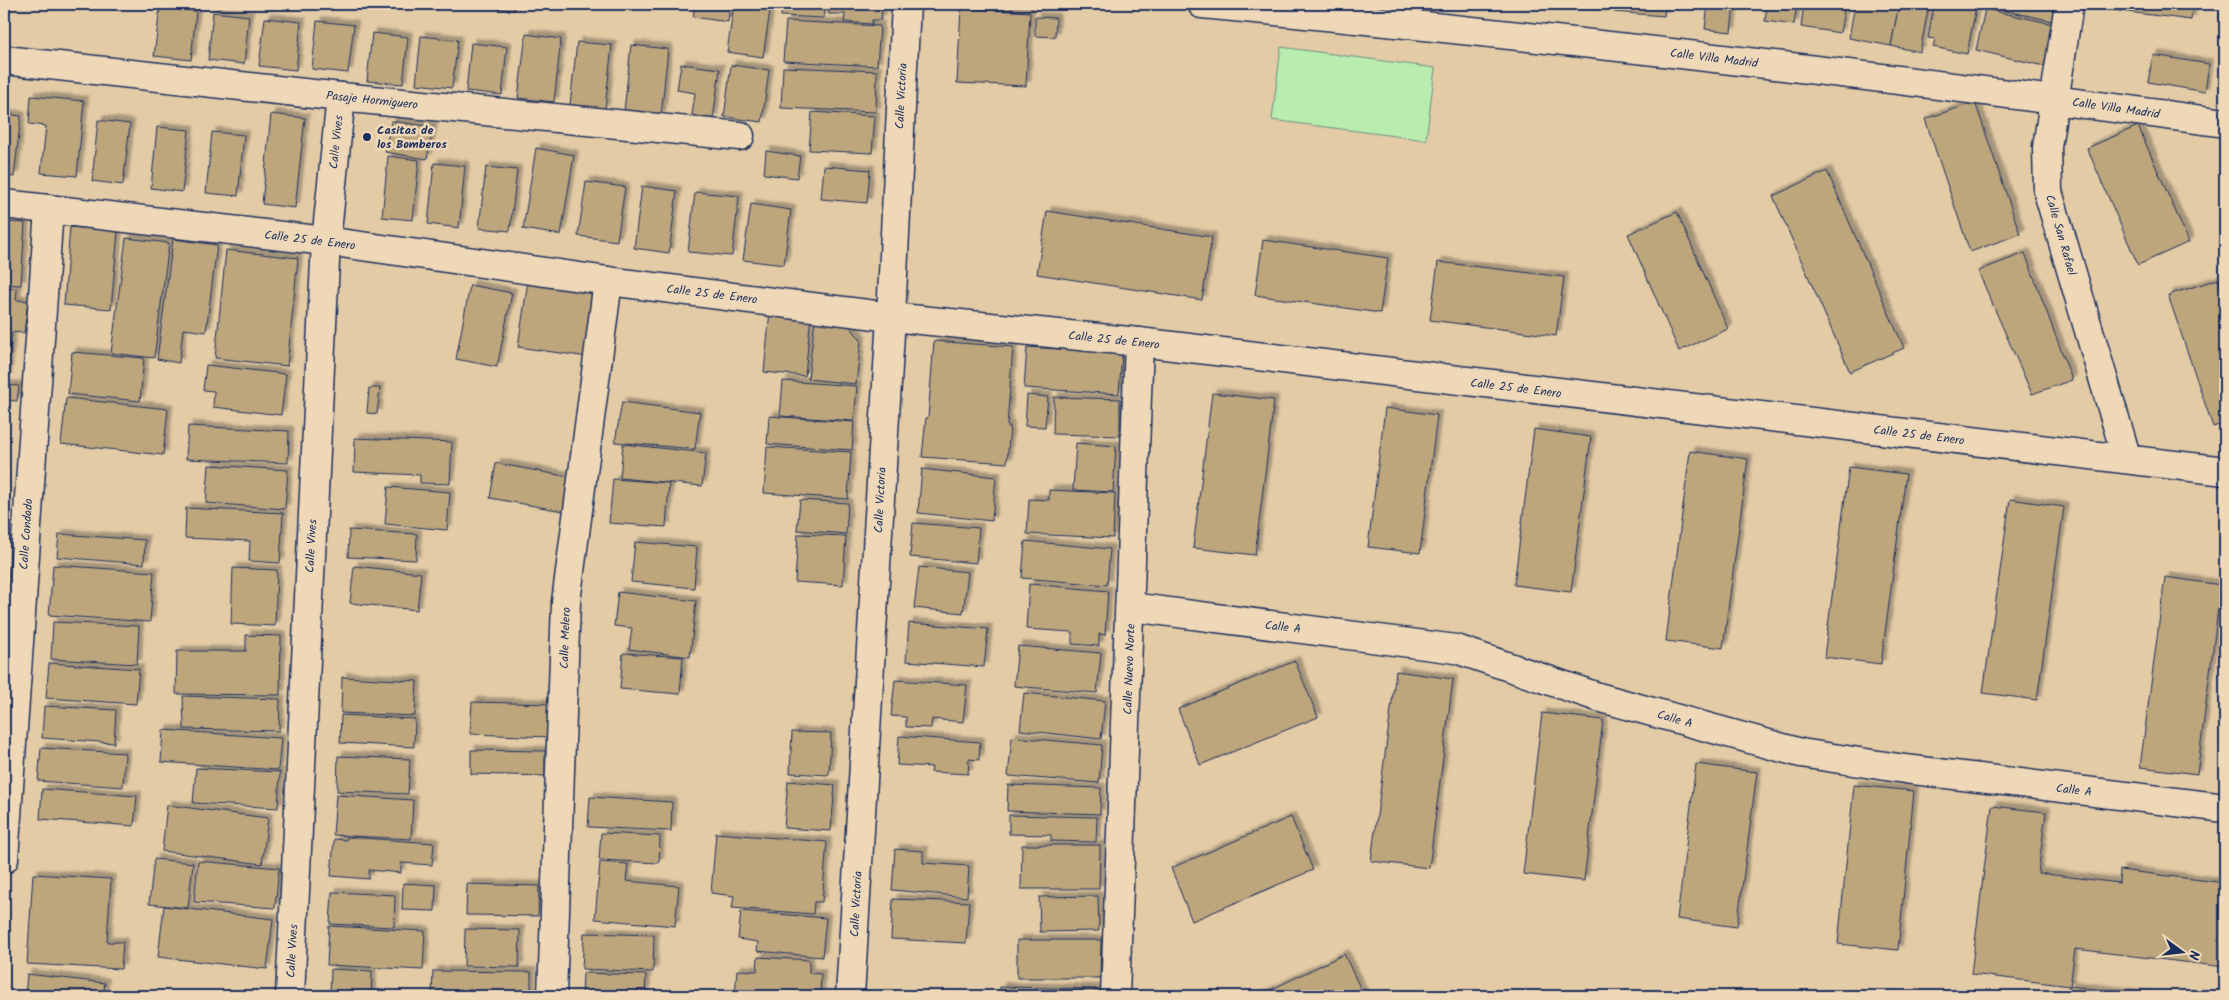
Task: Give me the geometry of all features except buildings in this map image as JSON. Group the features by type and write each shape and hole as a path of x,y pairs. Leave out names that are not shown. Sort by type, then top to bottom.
{"street":[{"name":"Calle Victoria","path":"850,996 891,317 906,4"},
{"name":"Calle Villa Madrid","path":"1202,4 1484,31 2053,99 2225,123"},
{"name":"Calle San Rafael","path":"2069,4 2047,147 2048,192 2127,459"},
{"name":"Pasaje Hormiguero","path":"4,60 341,97 740,136"},
{"name":"Calle Vives","path":"290,996 326,241 341,97"},
{"name":"Calle 25 de Enero","path":"4,204 326,241 608,282 891,317 1140,342 2225,471"},
{"name":"Calle Condado","path":"4,859 49,209"},
{"name":"Calle Melero","path":"552,996 566,602 608,282"},
{"name":"Calle Nuevo Norte","path":"1115,996 1140,342"},
{"name":"Calle A","path":"1131,607 1456,649 1598,697 1801,753 1905,769 2225,808"}],"green space":[{"path":"1281,47 1435,68 1426,140 1272,120"}],"place":[{"name":"Casitas de los Bomberos","path":"367,137"}]}
